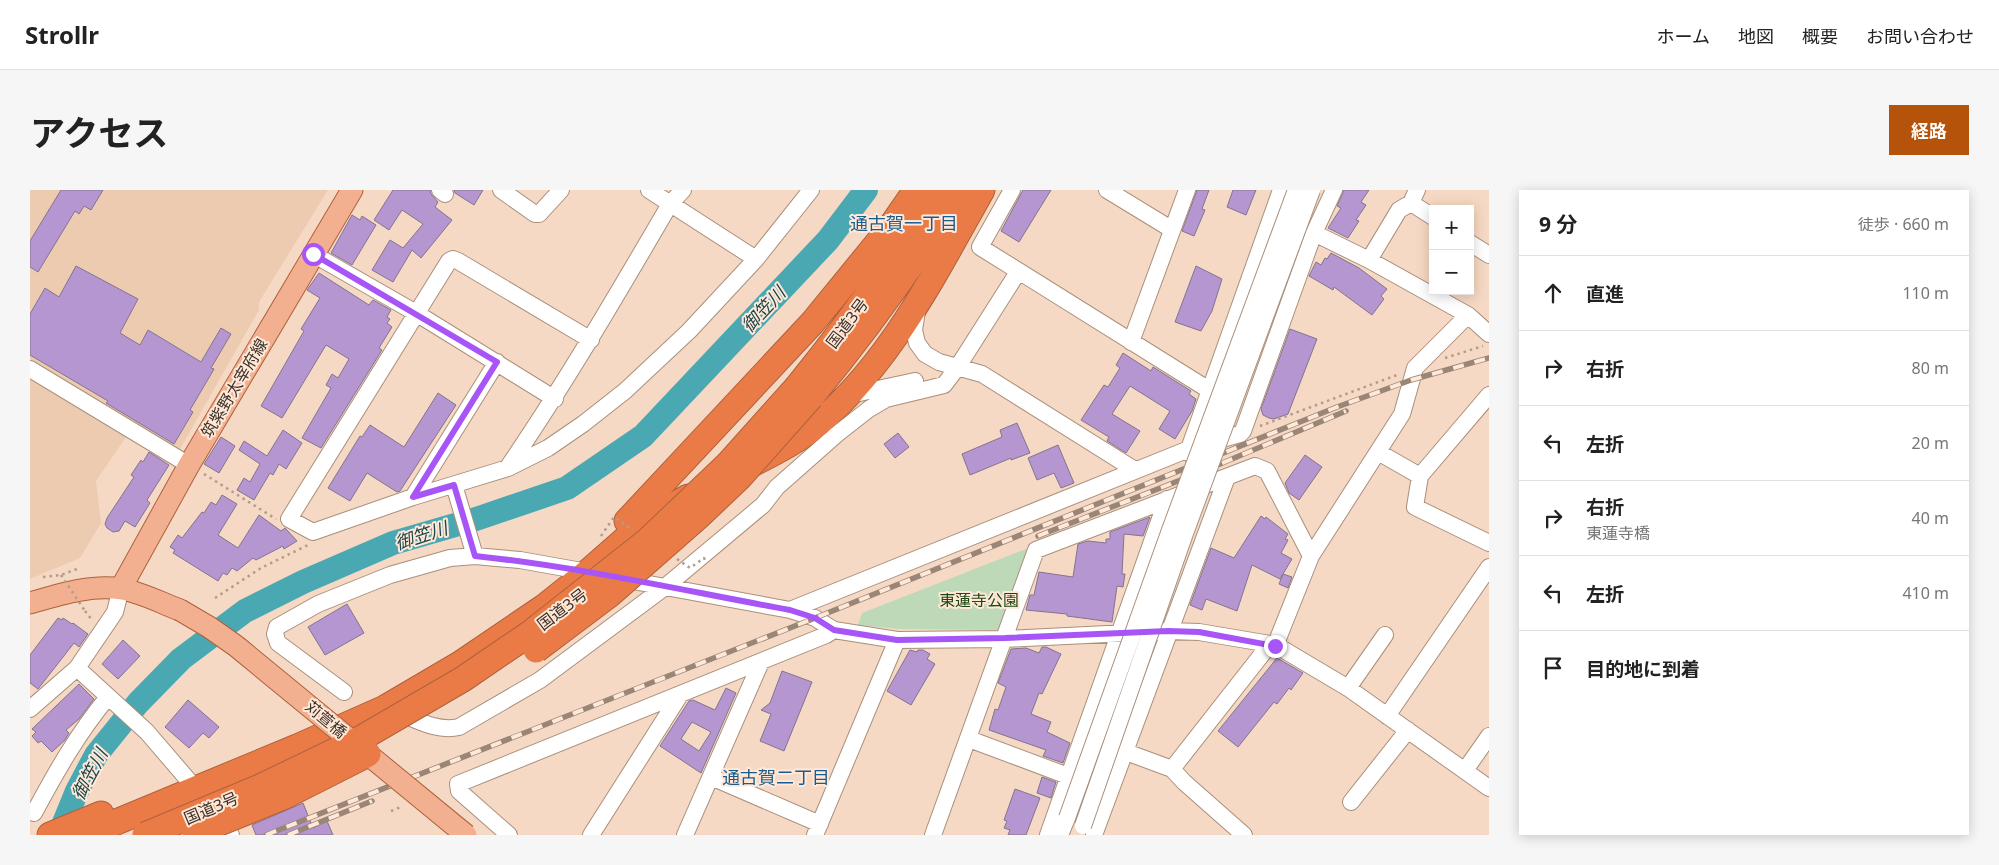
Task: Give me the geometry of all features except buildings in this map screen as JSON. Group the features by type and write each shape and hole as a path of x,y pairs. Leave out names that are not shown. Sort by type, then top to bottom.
{"highway":[{"path":"192,783 385,708 460,664 544,607 633,516 813,322 889,229 916,190"},
{"name":"国道3号","path":"190,835 284,797 378,748 473,692 544,645 609,595 739,478 804,392 836,338 908,238 938,190"},
{"name":"国道3号","path":"145,835 260,787 360,739 463,679 529,634 590,587 653,535 854,344 924,248 962,190"},
{"path":"85,835 151,801 369,703 424,675 581,571 659,512 790,445 820,422 850,395 878,360 922,296 982,190"},
{"path":"50,835 151,801"}],"main road":[{"name":"筑紫野太宰府線","path":"121,588 189,465 352,190"},
{"name":"苅萱橋","path":"30,603 92,589 121,588 139,593 180,610 236,646 466,835"}],"street":[{"path":"501,190 535,214 540,214 561,190"},
{"path":"649,190 756,259"},
{"path":"508,468 555,399 670,204 683,190"},
{"path":"591,340 453,259 449,261 290,519 313,532 413,497 456,491 548,448 583,424 625,391 689,331 756,259 811,190"},
{"path":"1012,190 980,247 1209,390"},
{"path":"1107,190 1171,230"},
{"path":"1131,342 1187,190"},
{"path":"1206,484 1189,449 1281,190"},
{"path":"1060,835 1296,190"},
{"path":"1085,832 1187,528 1312,190"},
{"path":"790,610 1135,470 1189,449 1240,434 1243,431 1314,233 1334,190"},
{"path":"1369,260 1399,210 1414,196 1429,213"},
{"path":"1314,233 1369,260 1468,315 1488,333"},
{"path":"1474,246 1489,255"},
{"path":"313,254 416,313 555,399"},
{"path":"385,708 440,729 449,730 459,727 540,680 665,587 763,505 777,486 869,409 886,399 944,384 958,368 1018,272"},
{"path":"922,296 914,330 917,343 925,354 939,362 982,374 1135,470"},
{"path":"1242,297 1285,313"},
{"path":"1172,769 1273,645 1311,556 1402,414 1415,368 1468,315"},
{"path":"413,497 497,362"},
{"path":"850,395 934,376 958,368"},
{"path":"30,369 189,465"},
{"path":"1489,395 1420,476 1415,507 1489,543"},
{"path":"1378,452 1420,476"},
{"path":"933,835 1036,550 1255,466 1267,471 1311,556"},
{"path":"1085,832 1126,752 1168,631 1227,477"},
{"path":"456,491 474,552"},
{"path":"1048,835 1167,499"},
{"path":"344,692 278,643 275,634 277,628 318,604 390,575 474,552 790,610 815,618 834,630 897,640 1005,638 1168,631 1199,632 1273,645 1348,688 1489,788"},
{"path":"1387,716 1489,567"},
{"path":"30,709 77,668 115,612 121,588"},
{"path":"509,835 459,790 458,784 761,662 834,630"},
{"path":"1348,688 1384,635"},
{"path":"711,777 817,829 897,640"},
{"path":"685,835 761,662"},
{"path":"77,668 147,732 192,783 231,835"},
{"path":"591,835 680,695"},
{"path":"34,813 59,766 89,720 110,699"},
{"path":"1351,802 1408,730"},
{"path":"1466,770 1489,736"},
{"path":"969,739 1068,776"},
{"path":"1126,752 1172,769 1244,835"}],"path":[{"path":"1443,359 1488,333"},
{"path":"1240,434 1415,368"},
{"path":"189,465 280,522"},
{"path":"215,598 262,568 313,542"},
{"path":"43,577 61,575 80,568"},
{"path":"61,575 94,622"}],"shaded area":[{"path":"30,190 328,190 259,302 259,310 179,451 30,359"},
{"path":"30,378 126,437 96,481 101,523 80,558 30,579"}],"green space":[{"name":"東蓮寺公園","path":"1031,547 1001,630 899,629 858,625 862,613"}],"waterway":[{"name":"御笠川","path":"59,835 77,791 96,755 138,703 181,659 245,611 303,582 393,543 476,519 567,488 643,436 828,240 866,190"}],"railway":[{"path":"266,835 815,618 1337,407 1411,380 1489,358"},
{"path":"1038,536 1201,472 1346,411"},
{"path":"288,835 372,801"}],"district":[{"name":"通古賀一丁目","path":"904,223"},
{"name":"通古賀二丁目","path":"776,777"}],"route":[{"path":"313,254 497,362 413,497 454,485 475,556 520,560 574,569 790,610 823,621 834,630 897,640 1005,638 1168,631 1199,632 1275,646"}]}
